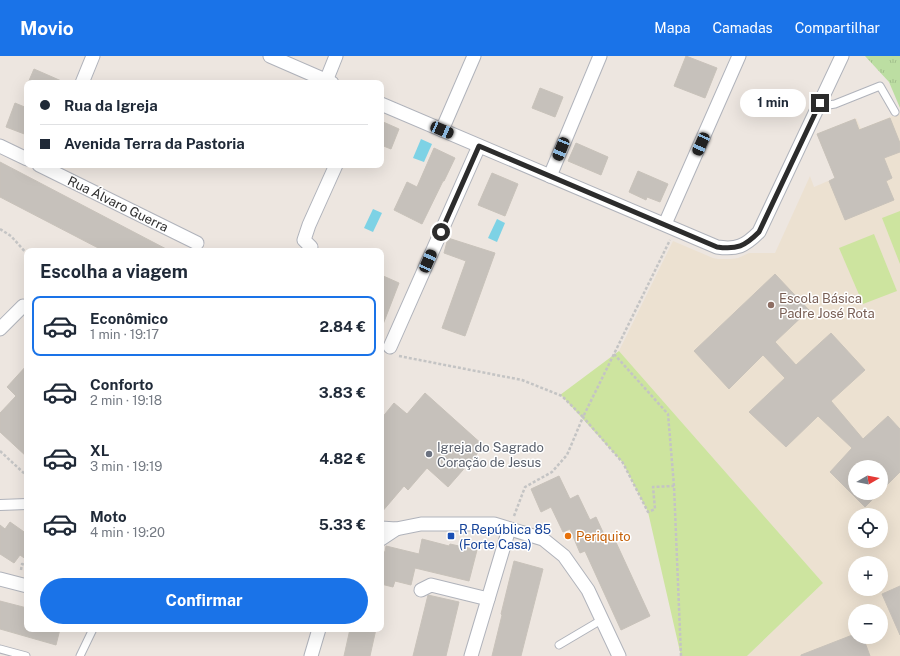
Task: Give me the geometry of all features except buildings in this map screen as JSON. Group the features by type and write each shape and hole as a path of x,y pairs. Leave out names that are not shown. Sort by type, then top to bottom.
{"street":[{"path":"83,80 93,56"},
{"path":"270,56 324,80"},
{"path":"330,80 336,56"},
{"path":"442,130 474,56"},
{"path":"550,176 600,56"},
{"path":"670,227 739,56"},
{"path":"384,105 717,247 727,249 738,247 751,241 759,232 842,56"},
{"path":"0,146 24,158"},
{"path":"392,351 479,146"},
{"name":"Rua Álvaro Guerra","path":"45,168 197,243"},
{"path":"311,247 304,240 309,225 335,168"},
{"path":"0,329 23,306"},
{"path":"0,505 24,504"},
{"path":"384,528 396,528 421,524 494,524 543,539 564,556 588,590 603,619 619,656"},
{"path":"384,537 396,528"},
{"path":"471,656 509,529"},
{"path":"0,579 24,585"},
{"path":"421,590 431,585 488,598"},
{"path":"311,656 318,632"}],"lane":[{"path":"820,103 829,105 835,104 880,86 895,112"},
{"path":"559,645 603,619"},
{"path":"80,656 92,632"},
{"path":"0,649 26,656"}],"path":[{"path":"509,529 526,486 552,472 567,456 583,417 614,354 670,227"},
{"path":"0,229 11,236 24,251"},
{"path":"392,351 522,380 562,396 583,417 623,463 648,512 654,509 653,487 674,486"},
{"path":"614,354 668,414 674,486 681,656"},
{"path":"0,450 24,473"}],"shaded area":[{"name":"Escola Básica Padre José Rota","path":"900,113 900,656 747,656 823,583 619,351 673,241 718,259 738,258 749,253 775,253 810,176 814,187 835,178 817,134 856,118 861,129"}],"green space":[{"path":"865,56 900,56 900,108 889,82"},
{"path":"900,211 900,264 882,218"},
{"path":"874,234 897,291 863,304 839,248"},
{"path":"619,351 823,583 747,656 681,656 648,512 623,463 560,395"}],"water":[{"path":"421,139 432,144 424,162 413,158"},
{"path":"373,209 382,213 373,232 364,228"},
{"path":"497,219 505,223 497,242 488,238"}],"place":[{"name":"Escola Básica Padre José Rota","path":"771,305"},
{"name":"Igreja do Sagrado Coração de Jesus","path":"429,454"},
{"name":"R República 85 (Forte Casa)","path":"451,536"},
{"name":"Periquito","path":"568,536"}],"route":[{"path":"441,232 479,146 717,247 727,249 738,247 751,241 759,232 820,103"}]}
